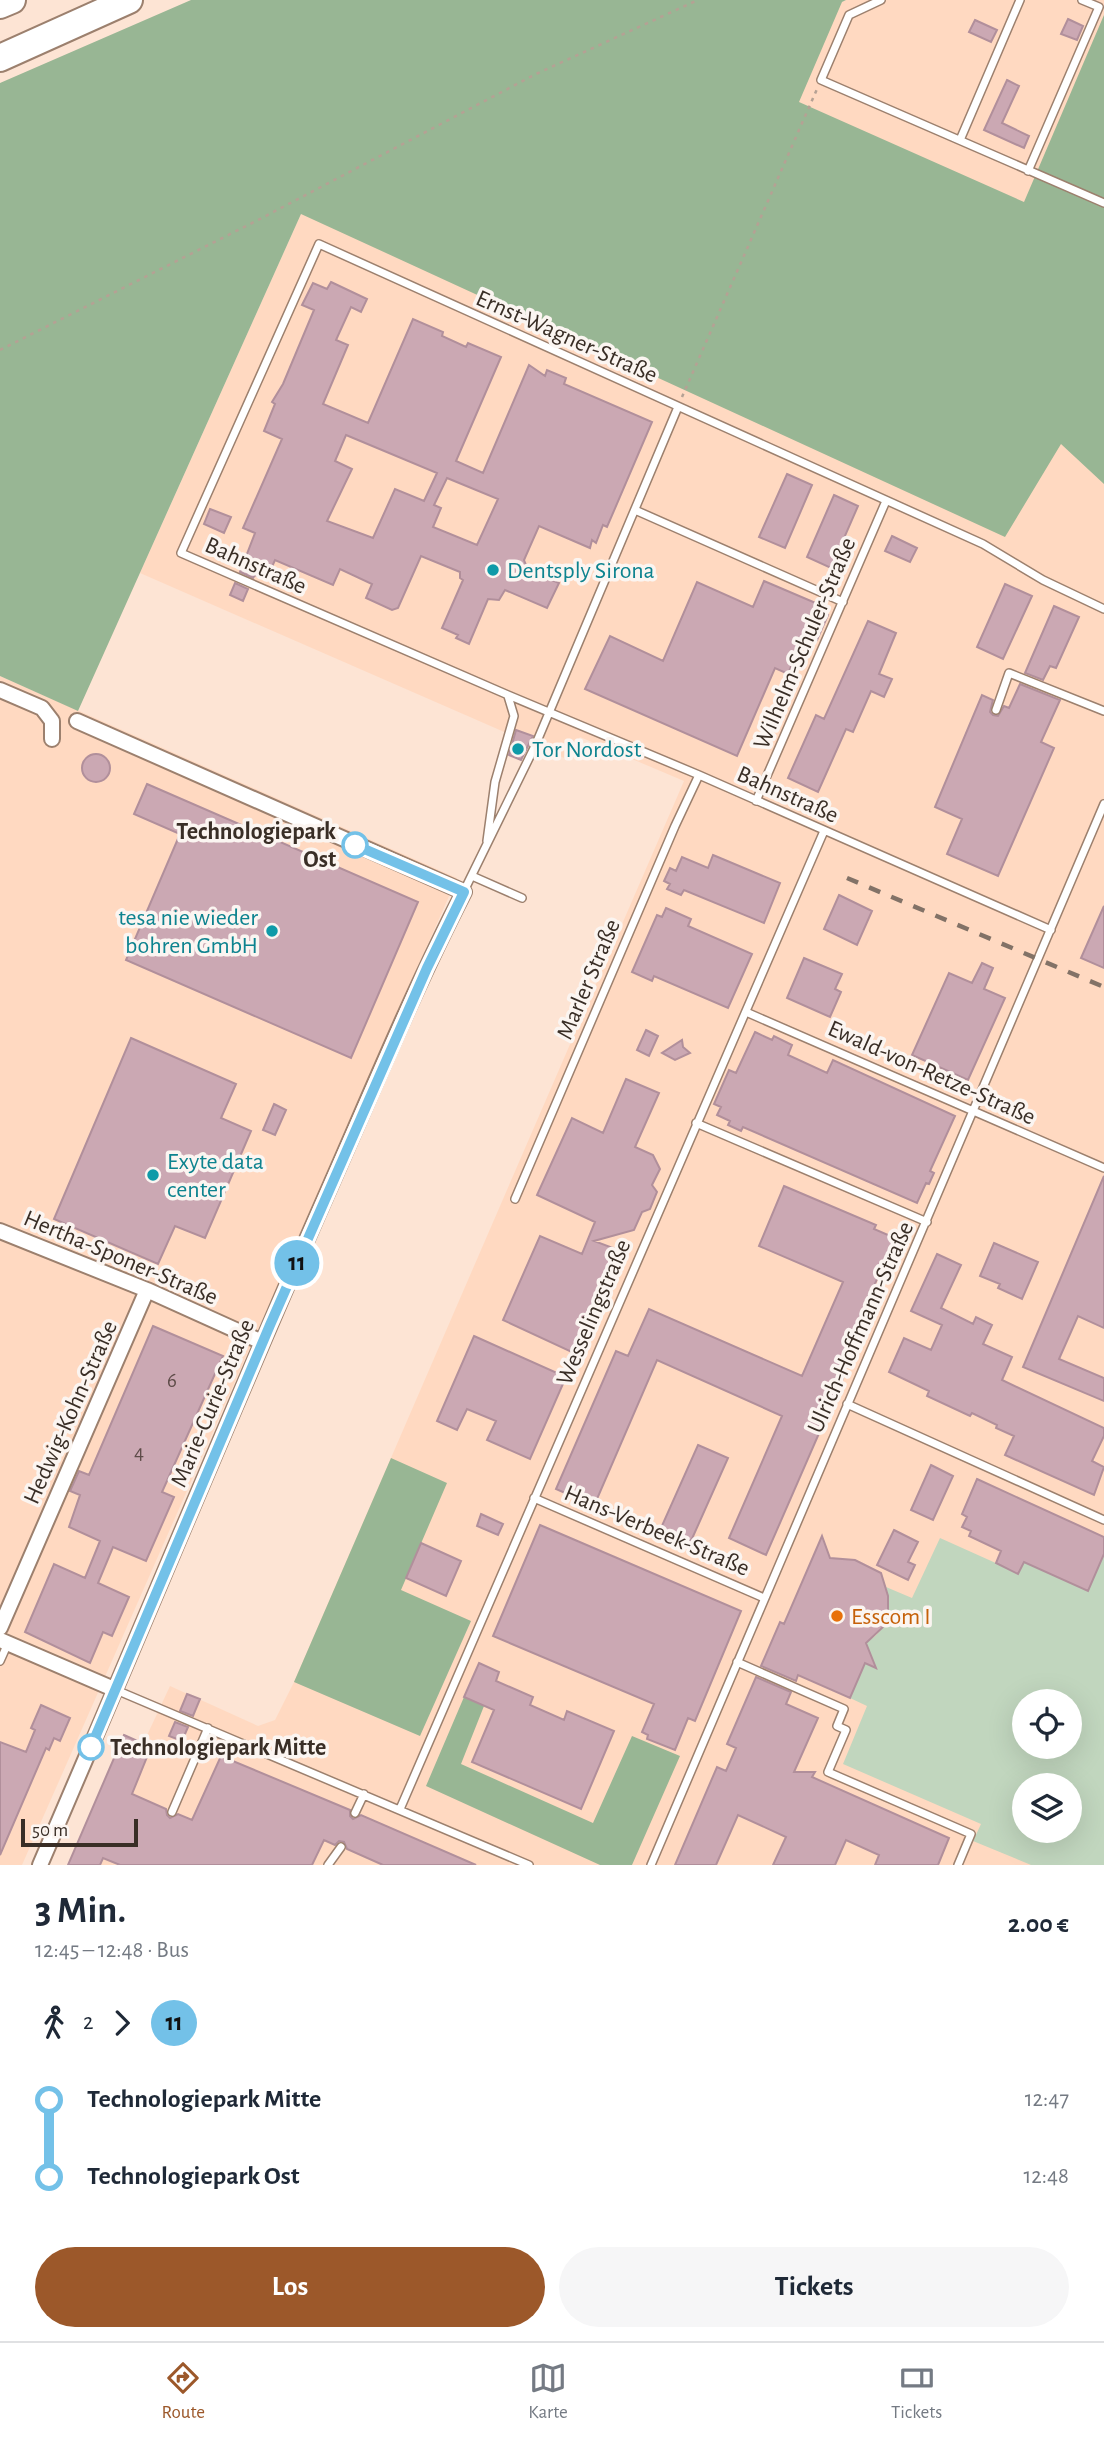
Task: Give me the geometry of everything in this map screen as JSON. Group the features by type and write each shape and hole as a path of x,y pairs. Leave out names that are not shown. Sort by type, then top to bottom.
{"highway":[{"path":"0,5 12,0"},
{"path":"0,58 129,0"}],"street":[{"path":"0,690 42,708 52,721 52,739"},
{"path":"77,721 464,892"},
{"name":"Marie-Curie-Straße","path":"40,1865 262,1342 464,892"},
{"name":"Hertha-Sponer-Straße","path":"0,1231 147,1290 262,1342"},
{"name":"Hedwig-Kohn-Straße","path":"0,1628 147,1290"},
{"path":"4,1641 116,1690"}],"lane":[{"path":"881,0 849,15 821,80 1104,203"},
{"path":"960,140 1020,0"},
{"path":"1028,171 1099,7 1082,0"},
{"name":"Ernst-Wagner-Straße","path":"181,553 319,244 983,544 1042,580 1104,609"},
{"path":"550,713 678,407"},
{"name":"Wilhelm-Schuler-Straße","path":"756,801 886,501"},
{"path":"635,510 842,602"},
{"name":"Bahnstraße","path":"181,553 699,775 1051,930"},
{"path":"996,710 1009,673 1104,711"},
{"path":"486,847 495,782 514,716 508,695"},
{"name":"Marie-Curie-Straße","path":"464,892 550,713"},
{"name":"Marler Straße","path":"515,1199 699,775"},
{"name":"Ulrich-Hoffmann-Straße","path":"651,1865 1104,804"},
{"name":"Wesselingstraße","path":"400,1809 824,831"},
{"path":"472,876 522,898"},
{"name":"Ewald-von-Retze-Straße","path":"746,1012 1104,1168"},
{"path":"696,1123 927,1222"},
{"path":"847,1404 1104,1520"},
{"name":"Hans-Verbeek-Straße","path":"534,1498 764,1598"},
{"path":"0,1661 4,1641"},
{"path":"737,1662 844,1709 837,1726 846,1730 828,1772 971,1834 958,1865"},
{"path":"116,1690 529,1865"},
{"path":"172,1812 208,1728"},
{"path":"355,1813 363,1794"},
{"path":"332,1864 341,1847"}],"path":[{"path":"0,350 260,219 536,75 698,0"},
{"path":"678,407 821,80"},
{"path":"588,968 601,973"}],"shaded area":[{"path":"846,0 1104,0 1104,1865 68,1865 124,1735 143,1744 170,1686 258,1726 275,1720 294,1682 684,781 580,737 569,760 533,745 535,737 515,729 512,735 502,731 140,573 301,214"},
{"path":"0,676 457,878 22,1865 0,1865"}],"green space":[{"path":"191,0 846,0 842,2 799,102 1024,202 1104,15 1104,484 1061,444 1005,537 301,214 78,711 0,676 0,83"},
{"path":"391,1458 447,1483 401,1590 471,1621 420,1736 294,1682"},
{"path":"940,1538 1018,1573 1024,1562 1088,1590 1104,1554 1104,1865 1031,1865 973,1841 981,1824 843,1764 867,1706 850,1698 865,1663 876,1667 866,1642 884,1625 888,1611 886,1587 912,1598"},
{"path":"464,1697 484,1706 461,1764 593,1823 632,1736 680,1756 632,1865 600,1865 426,1786"}],"building":[{"path":"1068,19 1083,26 1077,40 1061,34"},
{"path":"975,20 997,30 991,42 969,32"},
{"path":"1007,80 1019,86 1002,123 1029,136 1024,148 984,130"},
{"path":"331,282 367,299 361,312 351,307 336,340 348,345 323,404 368,423 413,319 443,332 442,336 466,347 468,343 501,357 456,461 483,473 529,365 545,376 547,370 566,378 564,384 652,422 607,527 603,525 596,543 592,540 590,548 539,526 524,560 528,570 559,583 547,608 505,590 499,600 488,599 469,644 456,638 458,635 442,628 463,580 460,578 460,572 421,556 398,608 392,610 366,598 372,584 340,569 333,585 275,560 266,580 240,572 255,533 243,528 282,439 264,431 275,404 272,402 283,384 314,310 302,305 313,283 327,289","holes":["346,435 437,473 424,501 395,489 373,538 327,521 352,469 335,461","447,478 498,499 477,545 433,527 441,508 434,505"]},
{"path":"787,474 812,485 785,548 759,537"},
{"path":"834,495 858,506 831,568 807,557"},
{"path":"210,509 231,517 224,533 204,524"},
{"path":"892,536 917,548 910,562 885,551"},
{"path":"764,581 818,604 815,609 828,615 817,640 804,635 788,674 775,668 737,756 585,689 610,636 663,661 697,582 753,607"},
{"path":"235,583 248,589 243,601 230,595"},
{"path":"1005,584 1032,596 1003,659 977,647"},
{"path":"1054,606 1079,617 1056,668 1050,666 1043,680 1025,673"},
{"path":"868,621 896,633 879,674 892,679 884,697 871,691 853,732 846,729 818,792 788,778 816,715 824,719"},
{"path":"1020,684 1060,700 1041,742 1054,748 998,876 947,854 962,819 935,807 982,695 993,700 990,712 998,716 1004,706 1009,708"},
{"name":"Tor Nordost","path":"516,730 533,736 521,760 509,755"},
{"path":"96,754 106,758 110,768 106,778 96,782 86,778 82,768 86,758"},
{"name":"tesa nie wieder bohren GmbH","path":"147,784 418,902 351,1058 126,960 180,834 134,814"},
{"path":"713,855 780,883 764,923 684,890 681,895 667,889 670,884 664,881 670,868 676,871 682,857 708,868"},
{"path":"839,895 872,911 857,945 824,929"},
{"path":"1104,906 1104,968 1081,958"},
{"path":"666,908 691,919 688,926 752,954 728,1008 654,976 652,981 632,972 657,915 662,917"},
{"path":"804,958 842,974 835,989 841,992 830,1017 787,998"},
{"path":"982,963 993,968 984,989 1005,998 968,1080 912,1055 949,973 972,983"},
{"path":"646,1030 658,1036 649,1056 637,1050"},
{"path":"755,1032 772,1040 774,1036 792,1045 788,1055 827,1073 833,1060 955,1116 930,1171 934,1173 917,1203 743,1127 741,1131 728,1125 730,1121 717,1115 721,1107 714,1104 729,1070 736,1073"},
{"name":"Exyte data center","path":"131,1038 236,1084 221,1118 251,1131 205,1238 175,1226 158,1264 54,1219"},
{"path":"682,1040 683,1047 690,1053 675,1060 662,1053"},
{"path":"626,1079 659,1093 635,1147 653,1155 660,1169 652,1185 657,1192 650,1209 642,1212 634,1230 594,1241 621,1251 576,1354 503,1320 540,1236 582,1254 595,1222 537,1195 572,1118 603,1133"},
{"path":"274,1104 286,1110 275,1135 263,1130"},
{"path":"1104,1176 1104,1328 1078,1316 1059,1359 1104,1378 1104,1401 1023,1367"},
{"path":"784,1186 876,1225 874,1229 895,1238 836,1373 844,1376 766,1555 729,1538 782,1416 657,1360 594,1506 556,1489 616,1351 628,1356 649,1309 802,1376 843,1282 759,1246"},
{"path":"994,1243 1038,1262 1022,1299 998,1288 1000,1284 980,1276"},
{"path":"937,1254 961,1265 941,1308 973,1324 976,1317 992,1325 983,1344 1012,1357 1002,1380 1104,1428 1104,1436 1092,1461 1104,1467 1094,1495 1005,1455 1014,1436 972,1413 970,1416 927,1396 929,1391 889,1372 904,1338 931,1350 942,1325 911,1311"},
{"path":"153,1326 223,1356 162,1492 174,1497 146,1561 113,1547 98,1583 129,1597 112,1636 103,1632 90,1663 25,1632 54,1564 85,1578 100,1541 69,1527 80,1495 70,1491 79,1471 89,1475"},
{"path":"474,1336 566,1377 530,1459 487,1440 496,1421 467,1409 457,1430 437,1421"},
{"path":"698,1445 728,1458 691,1541 661,1528"},
{"path":"931,1465 953,1476 933,1520 911,1510"},
{"path":"977,1479 1104,1537 1104,1554 1088,1591 1024,1562 1018,1574 996,1563 1001,1551 969,1536 971,1531 962,1527 967,1517 962,1514"},
{"path":"481,1514 503,1524 498,1535 477,1526"},
{"path":"540,1525 741,1611 695,1721 688,1718 675,1750 647,1739 648,1735 642,1732 654,1704 493,1636"},
{"path":"894,1530 918,1542 908,1562 915,1565 908,1580 877,1565"},
{"name":"Esscom I","path":"822,1536 830,1558 855,1560 881,1573 888,1596 888,1612 883,1627 866,1643 876,1668 865,1663 850,1698 798,1675 796,1681 761,1666 780,1622 784,1624"},
{"path":"421,1543 461,1561 446,1596 406,1578"},
{"path":"479,1663 499,1672 496,1681 533,1697 530,1705 564,1720 567,1711 614,1731 581,1809 472,1762 494,1710 464,1697"},
{"path":"756,1677 791,1692 786,1704 818,1718 794,1772 815,1772 812,1777 949,1838 938,1865 875,1865 879,1855 846,1840 835,1865 773,1865 786,1837 738,1815 716,1865 675,1865 717,1767 726,1771 736,1748 727,1744"},
{"path":"187,1694 200,1699 193,1716 180,1711"},
{"path":"41,1705 70,1718 60,1741 54,1738 49,1750 46,1748 0,1855 0,1742 26,1752 35,1730 31,1728"},
{"path":"175,1722 188,1727 182,1741 169,1736"},
{"path":"124,1735 151,1747 132,1794 166,1809 170,1818 178,1814 192,1820 221,1756 350,1810 353,1819 361,1815 476,1865 383,1865 347,1849 344,1842 339,1841 335,1845 324,1840 312,1865 120,1865 103,1858 100,1865 68,1865"}],"railway":[{"path":"847,878 1104,987"}],"bus line":[{"name":"11","path":"91,1747 270,1325 447,923 464,892 355,845"}],"place":[{"name":"Dentsply Sirona","path":"493,570"},
{"name":"Tor Nordost","path":"518,749"},
{"name":"Technologiepark Ost","path":"355,845"},
{"name":"tesa nie wieder bohren GmbH","path":"272,931"},
{"name":"Exyte data center","path":"153,1175"},
{"name":"Esscom I","path":"837,1616"},
{"name":"Technologiepark Mitte","path":"91,1747"}]}
